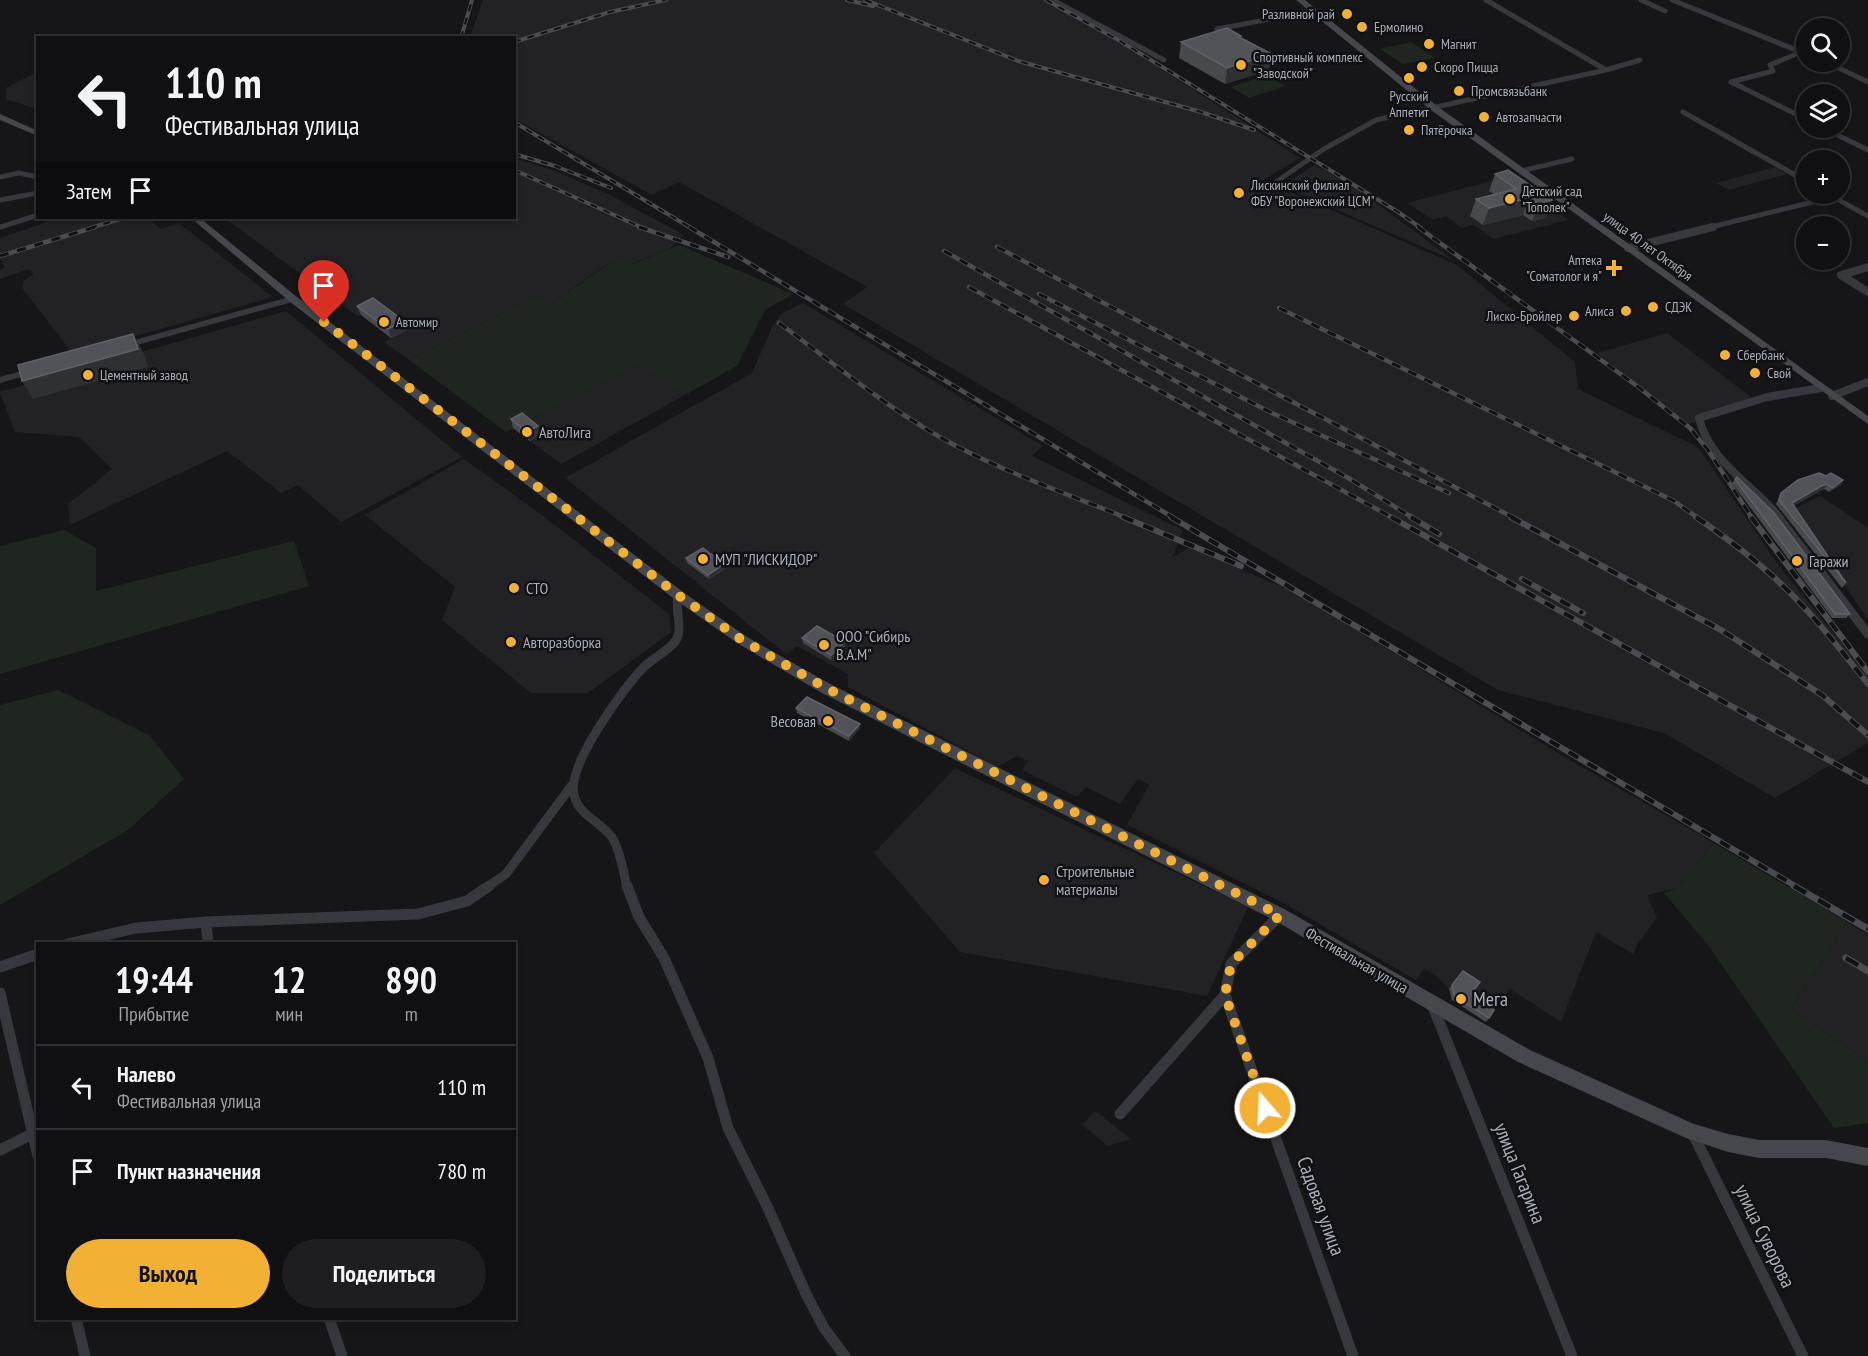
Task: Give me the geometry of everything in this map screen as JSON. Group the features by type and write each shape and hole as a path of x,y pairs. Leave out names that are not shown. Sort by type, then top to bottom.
{"main road":[{"name":"улица 40 лет Октября","path":"1300,0 1434,108 1868,421"},
{"path":"0,117 36,133"},
{"name":"Фестивальная улица","path":"196,219 292,299 678,595 742,640 828,689 1280,915 1524,1056 1692,1132 1728,1143 1759,1149 1826,1149 1868,1157"}],"street":[{"path":"1054,0 1164,60"},
{"path":"1486,0 1606,70"},
{"path":"1641,0 1665,11"},
{"path":"1672,0 1796,50"},
{"path":"1229,39 1217,28 1313,11"},
{"path":"1796,56 1770,65 1773,71 1731,82 1796,114"},
{"path":"1269,186 1324,149 1376,120 1606,70 1640,60"},
{"path":"1847,72 1868,82"},
{"path":"1683,112 1796,175"},
{"path":"1843,138 1868,150"},
{"path":"1521,171 1572,159"},
{"path":"0,177 19,173 36,177"},
{"path":"0,200 36,193"},
{"path":"1628,248 1796,204"},
{"path":"1846,204 1868,216"},
{"path":"0,227 36,216"},
{"path":"1868,267 1841,275 1868,292"},
{"path":"114,349 292,299"},
{"path":"0,380 45,368"},
{"path":"1832,396 1868,382"},
{"path":"1821,388 1767,397 1699,418 1702,431 1715,451 1733,472 1772,507 1868,634"},
{"path":"74,942 91,936 171,923 418,914 467,901 506,874 572,785 582,758 598,728 642,669 675,642 679,635 680,624 675,607 678,595"},
{"path":"572,785 574,798 580,809 612,837 620,857 628,892 639,917 664,958 708,1058 728,1128 767,1206 807,1296 824,1328 845,1356"},
{"path":"1120,1114 1225,995 1231,964 1280,915"},
{"path":"206,922 208,942"},
{"path":"0,967 36,955"},
{"path":"0,993 36,1149"},
{"name":"Садовая улица","path":"1225,995 1353,1356"},
{"name":"улица Гагарина","path":"1432,1004 1572,1356"},
{"name":"улица Суворова","path":"1692,1132 1803,1356"},
{"path":"0,1150 32,1134"},
{"path":"76,1320 85,1356"},
{"path":"330,1320 342,1356"}],"shaded area":[{"path":"483,0 1044,0 1123,45 1300,158 1263,180 1457,265 1575,362 1578,389 1698,447 1779,566 1868,675 1868,743 1775,798 1664,733 1498,690 843,304 867,287 679,182 652,195 516,120 516,36 471,36"},
{"path":"1411,42 1435,58 1403,64 1380,49"},
{"path":"36,72 36,109 6,99 7,87"},
{"path":"1267,75 1286,86 1249,98 1231,87"},
{"path":"516,158 555,171 608,194 684,235 669,249 632,264 621,258 600,269 550,305 535,297 409,360 384,342 391,337 361,315 357,316 226,219 516,219"},
{"path":"1314,165 1349,183 1455,261 1282,186"},
{"path":"1775,167 1787,174 1728,190 1716,183"},
{"path":"1507,177 1568,220 1493,239 1473,225 1462,228 1446,216 1433,220 1407,203"},
{"path":"56,219 148,219 161,229 179,223 273,297 73,354 22,288 23,281 34,274 29,269 0,279 0,270 5,267 0,260 0,238"},
{"path":"679,245 793,294 765,310 737,366 685,395 640,364 506,432 409,360 535,297 550,305 601,269 621,258 633,264"},
{"path":"803,303 1043,446 1032,456 1183,530 1172,558 1189,547 1292,591 1568,759 1714,843 1678,888 1647,895 1657,918 1638,943 1633,954 1596,932 1561,1022 1510,989 1492,1014 1468,998 1460,975 1449,989 1435,975 1424,969 1416,980 1287,905 1127,825 1149,785 1138,779 1120,804 1086,787 1077,797 1022,770 1028,761 1017,756 998,767 848,687 848,674 797,646 786,654 565,478 752,373 772,327 781,314"},
{"path":"286,311 462,457 341,522 298,485 281,493 227,451 70,525 68,504 112,469 79,437 15,432 0,392"},
{"path":"1667,333 1759,403 1689,424 1597,353"},
{"path":"640,363 685,395 561,464 513,428"},
{"path":"464,459 546,518 669,614 671,632 588,693 531,693 442,620 455,587 365,515"},
{"path":"1820,496 1868,528 1868,620 1794,509"},
{"path":"64,530 96,548 96,591 294,541 309,586 0,674 0,546"},
{"path":"58,690 150,736 184,779 128,830 0,905 0,705"},
{"name":"Строительные материалы","path":"955,768 1248,907 1207,996 960,952 874,853"},
{"path":"1714,843 1847,922 1791,1009 1868,1062 1868,1123 1834,1128 1708,945 1664,893 1678,888"},
{"path":"1847,922 1868,935 1868,1062 1791,1009"},
{"path":"1095,1111 1131,1139 1108,1146 1082,1125"}],"building":[{"path":"1227,28 1272,54 1227,68 1181,42"},
{"path":"1508,170 1552,200 1538,204 1529,198 1489,208 1476,199 1516,189 1495,174"},
{"path":"373,298 404,321 388,329 357,306"},
{"path":"133,334 138,349 22,381 18,365"},
{"path":"522,413 538,426 527,432 511,419"},
{"path":"1819,473 1826,476 1831,473 1843,480 1832,488 1827,484 1821,486 1792,503 1846,583 1779,500 1781,493 1798,480"},
{"path":"1737,477 1774,513 1850,614 1835,614 1735,479"},
{"name":"МУП \"ЛИСКИДОР\"","path":"703,548 724,564 708,575 686,558"},
{"name":"ООО \"Сибирь В.А.М\"","path":"817,626 845,642 831,655 802,638"},
{"name":"Весовая","path":"807,697 860,724 849,736 796,708"},
{"name":"Мега","path":"1463,971 1480,982 1471,994 1494,1010 1489,1018 1454,996 1452,985"}],"railway":[{"path":"462,36 472,0"},
{"path":"516,41 610,12 666,0"},
{"path":"847,0 873,6"},
{"path":"865,0 1018,61 1201,112 1254,130"},
{"path":"1046,0 1120,41 1421,228"},
{"path":"516,123 691,228"},
{"path":"516,155 555,166 611,188"},
{"path":"516,171 643,228"},
{"path":"90,228 121,219"},
{"path":"0,256 95,227"},
{"path":"639,227 728,257"},
{"path":"689,227 1174,518"},
{"path":"1418,227 1637,386 1690,428 1708,450 1752,518"},
{"path":"997,247 1514,518"},
{"path":"944,251 1350,479 1413,518"},
{"path":"969,287 1393,518"},
{"path":"1039,294 1272,413 1449,493"},
{"path":"1279,308 1674,501 1698,518"},
{"path":"779,323 877,396 938,436 1007,470 1126,518"},
{"path":"1123,517 1241,566"},
{"path":"1171,517 1797,887"},
{"path":"1391,517 1868,782"},
{"path":"1411,517 1439,534"},
{"path":"1511,517 1721,630 1822,695 1868,735"},
{"path":"1696,517 1739,548 1780,583 1815,619 1868,684"},
{"path":"1751,517 1868,672"},
{"path":"1522,579 1583,613"},
{"path":"1794,886 1868,929"},
{"path":"1846,958 1868,971"}],"place":[{"name":"Разливной рай","path":"1347,14"},
{"name":"Ермолино","path":"1362,27"},
{"name":"Магнит","path":"1429,44"},
{"name":"Спортивный комплекс \"Заводской\"","path":"1241,65"},
{"name":"Скоро Пицца","path":"1422,67"},
{"name":"Русский Аппетит","path":"1409,78"},
{"name":"Промсвязьбанк","path":"1459,91"},
{"name":"Автозапчасти","path":"1484,117"},
{"name":"Пятёрочка","path":"1409,130"},
{"name":"Лискинский филиал ФБУ \"Воронежский ЦСМ\"","path":"1239,193"},
{"name":"Детский сад \"Тополек\"","path":"1510,199"},
{"name":"Аптека \"Соматолог и я\"","path":"1614,268"},
{"name":"СДЭК","path":"1653,307"},
{"name":"Алиса","path":"1626,311"},
{"name":"Лиско-Бройлер","path":"1574,316"},
{"name":"Автомир","path":"384,322"},
{"name":"Сбербанк","path":"1725,355"},
{"name":"Свой","path":"1755,373"},
{"name":"Цементный завод","path":"88,375"},
{"name":"АвтоЛига","path":"527,432"},
{"name":"МУП \"ЛИСКИДОР\"","path":"703,559"},
{"name":"Гаражи","path":"1797,561"},
{"name":"СТО","path":"514,588"},
{"name":"Авторазборка","path":"511,642"},
{"name":"ООО \"Сибирь В.А.М\"","path":"824,645"},
{"name":"Весовая","path":"828,721"},
{"name":"Строительные материалы","path":"1044,880"},
{"name":"Мега","path":"1461,999"}],"route":[{"path":"324,322 678,595 742,640 828,689 1280,915 1231,964 1225,995 1265,1108"}]}
